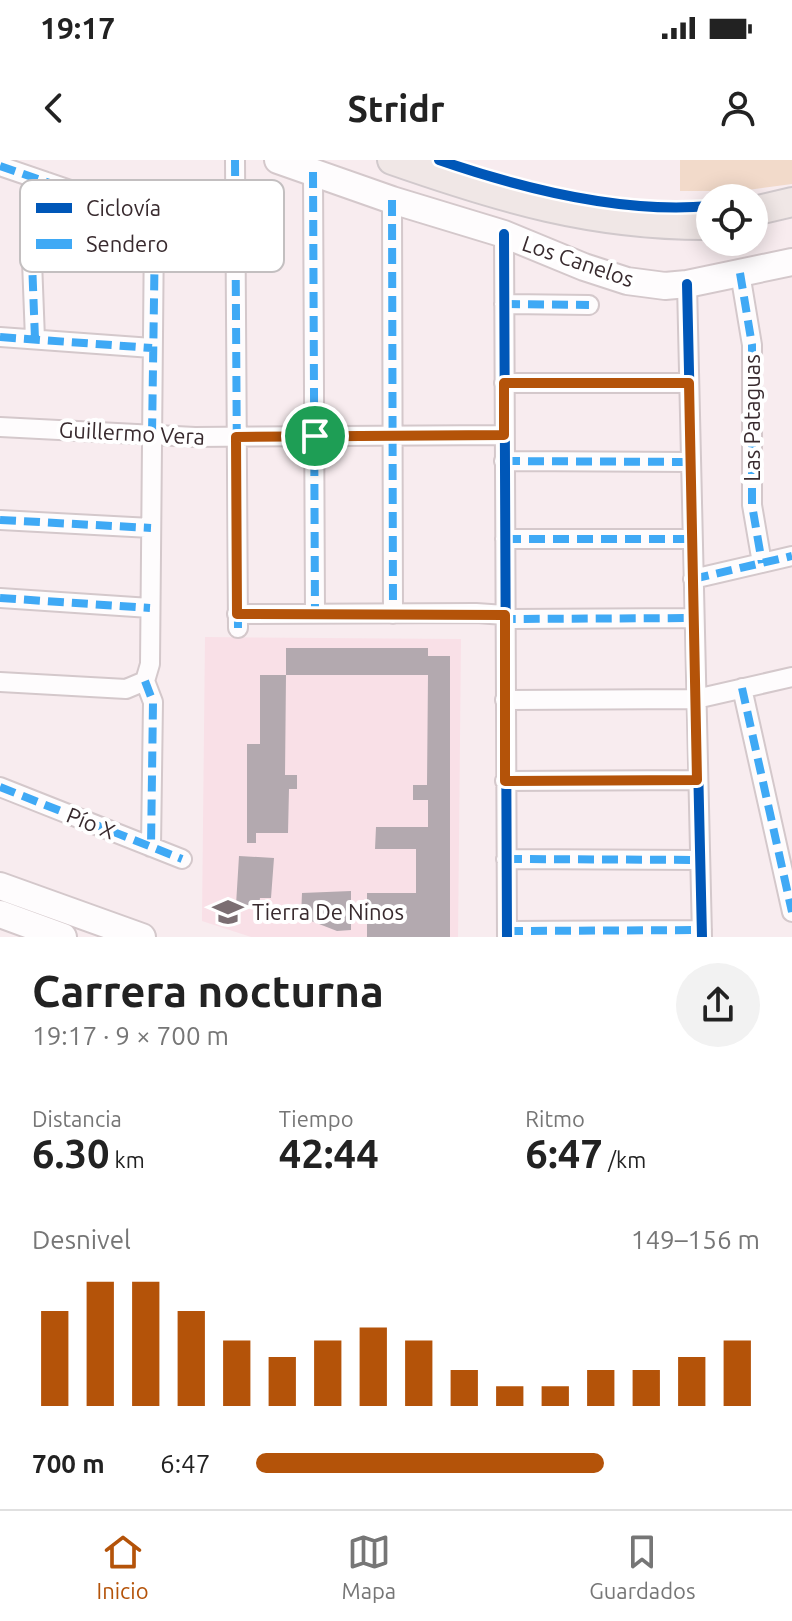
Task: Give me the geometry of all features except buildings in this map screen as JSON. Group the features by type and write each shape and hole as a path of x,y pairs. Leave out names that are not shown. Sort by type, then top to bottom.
{"main road":[{"path":"392,160 467,186 550,209 612,220 696,223"},
{"path":"768,208 792,202"},
{"path":"768,222 792,220"}],"street":[{"path":"235,160 235,180"},
{"name":"Los Canelos","path":"278,160 392,200 504,234 627,281 656,285 687,284 792,262"},
{"path":"0,166 41,180"},
{"path":"313,172 315,613"},
{"path":"392,200 393,614"},
{"path":"504,234 507,934 702,933 687,284"},
{"path":"32,272 35,339"},
{"path":"151,847 153,702 145,681 150,664 154,272"},
{"path":"235,272 238,621 315,613 505,615 511,619 694,618"},
{"name":"Las Pataguas","path":"740,273 752,345 752,505 762,563"},
{"name":"Los Canelos","path":"504,304 589,305"},
{"path":"0,337 152,348"},
{"path":"504,383 689,383"},
{"name":"Guillermo Vera","path":"0,427 236,437 504,435"},
{"path":"504,461 691,462"},
{"path":"0,520 151,528"},
{"path":"505,539 692,539"},
{"path":"693,579 792,556"},
{"path":"0,598 150,608"},
{"path":"505,700 696,699 792,677"},
{"path":"0,682 126,689 145,681"},
{"path":"742,688 792,912"},
{"path":"505,781 697,780"},
{"name":"Pío X","path":"0,787 182,859"},
{"path":"506,859 699,860"},
{"path":"0,886 142,937"},
{"path":"0,914 63,937"}],"shaded area":[{"path":"680,160 792,160 792,184 768,187 768,184 696,184 696,191 680,191"},
{"path":"205,637 461,639 458,937 251,937 202,921"}],"marked path":[{"path":"235,160 235,180"},
{"path":"0,166 41,180"},
{"path":"313,172 315,613"},
{"path":"392,200 393,614"},
{"path":"32,272 35,339"},
{"path":"152,435 154,272"},
{"path":"236,272 238,628"},
{"path":"740,273 752,345 752,505 762,563"},
{"path":"504,304 589,305"},
{"path":"0,337 152,348"},
{"path":"504,383 689,383"},
{"path":"504,461 691,462"},
{"path":"0,520 151,528"},
{"path":"505,539 692,539"},
{"path":"693,579 792,556"},
{"path":"0,598 150,608"},
{"path":"237,614 476,613 505,615 511,619 694,618"},
{"path":"145,681 153,702 151,847"},
{"path":"742,688 792,912"},
{"path":"505,781 697,780"},
{"path":"0,787 182,859"},
{"path":"506,859 699,860"},
{"path":"507,931 702,930"}],"cycle path":[{"path":"439,160 504,181 573,197 642,206 696,207"},
{"path":"504,234 507,937"},
{"path":"687,284 702,937"}],"place":[{"name":"Tierra De Ninos","path":"228,912"}],"route":[{"path":"504,383 689,383 697,780 505,781 505,615 237,614 236,437 315,436 504,435 504,383"}]}
